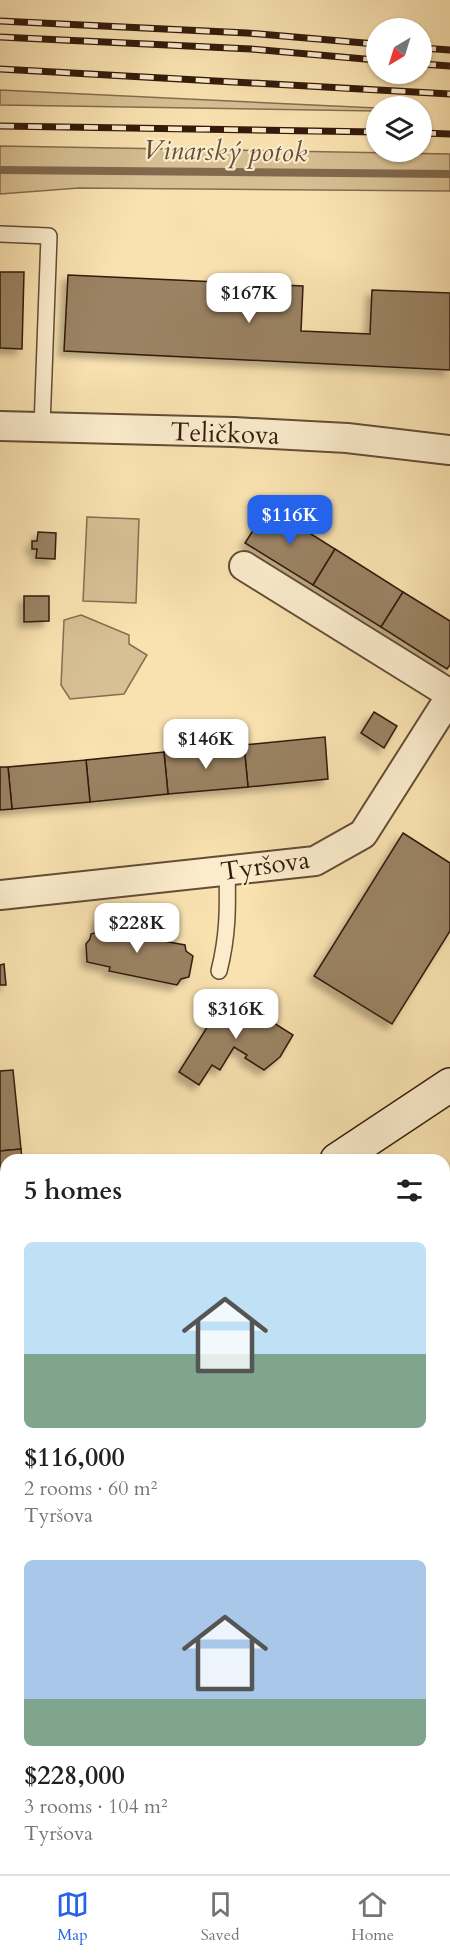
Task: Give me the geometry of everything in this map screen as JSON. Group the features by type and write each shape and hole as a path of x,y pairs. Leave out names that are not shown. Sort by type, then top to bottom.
{"main road":[{"path":"346,1154 450,1085"}],"street":[{"name":"Teličkova","path":"0,426 234,432 347,438 450,450"},
{"name":"Tyršova","path":"0,895 315,861 363,834 450,696 244,566"}],"lane":[{"path":"0,234 49,236 42,427"},
{"path":"219,971 227,939 227,870"}],"shaded area":[{"path":"0,90 366,108 366,111 0,105"},
{"path":"0,146 366,153 366,162 432,162 432,154 450,154 450,191 79,188 0,194"},
{"path":"87,517 139,519 136,603 83,601"},
{"path":"81,615 129,635 129,644 147,655 124,694 70,699 61,685 64,620"}],"building":[{"path":"0,272 24,272 22,349 0,348"},
{"path":"68,275 303,286 301,331 370,334 372,290 450,293 450,370 64,351"},
{"path":"268,507 335,549 313,585 245,543"},
{"path":"38,532 56,533 55,559 36,558 37,549 32,549 32,541 37,541"},
{"path":"335,549 403,592 381,627 313,585"},
{"path":"403,592 450,621 450,665 447,669 381,627"},
{"path":"24,596 49,596 49,621 24,622"},
{"path":"374,712 397,726 384,748 361,733"},
{"path":"325,737 328,779 248,787 244,745"},
{"path":"244,745 248,787 168,794 164,752"},
{"path":"164,752 168,794 90,802 86,760"},
{"path":"86,760 90,802 12,809 8,767"},
{"path":"0,767 8,767 12,809 0,810"},
{"path":"403,833 450,863 450,931 392,1024 314,976"},
{"path":"98,917 126,923 124,934 185,945 186,951 193,956 189,977 181,979 177,985 109,971 110,967 87,962 86,944 91,934 95,933"},
{"path":"4,964 6,985 0,985 0,965"},
{"path":"228,994 293,1035 280,1057 264,1070 245,1058 247,1055 234,1047 220,1070 212,1065 199,1085 179,1072"},
{"path":"13,1070 21,1149 0,1151 0,1071"},
{"path":"21,1149 21,1154 0,1154 0,1151"}],"waterway":[{"name":"Vinarský potok","path":"0,170 450,174"}],"railway":[{"path":"0,21 247,33 366,43"},
{"path":"0,37 251,49 366,59"},
{"path":"432,49 450,50"},
{"path":"432,65 450,66"},
{"path":"0,69 450,94"},
{"path":"0,126 366,132"},
{"path":"432,133 450,134"}]}
